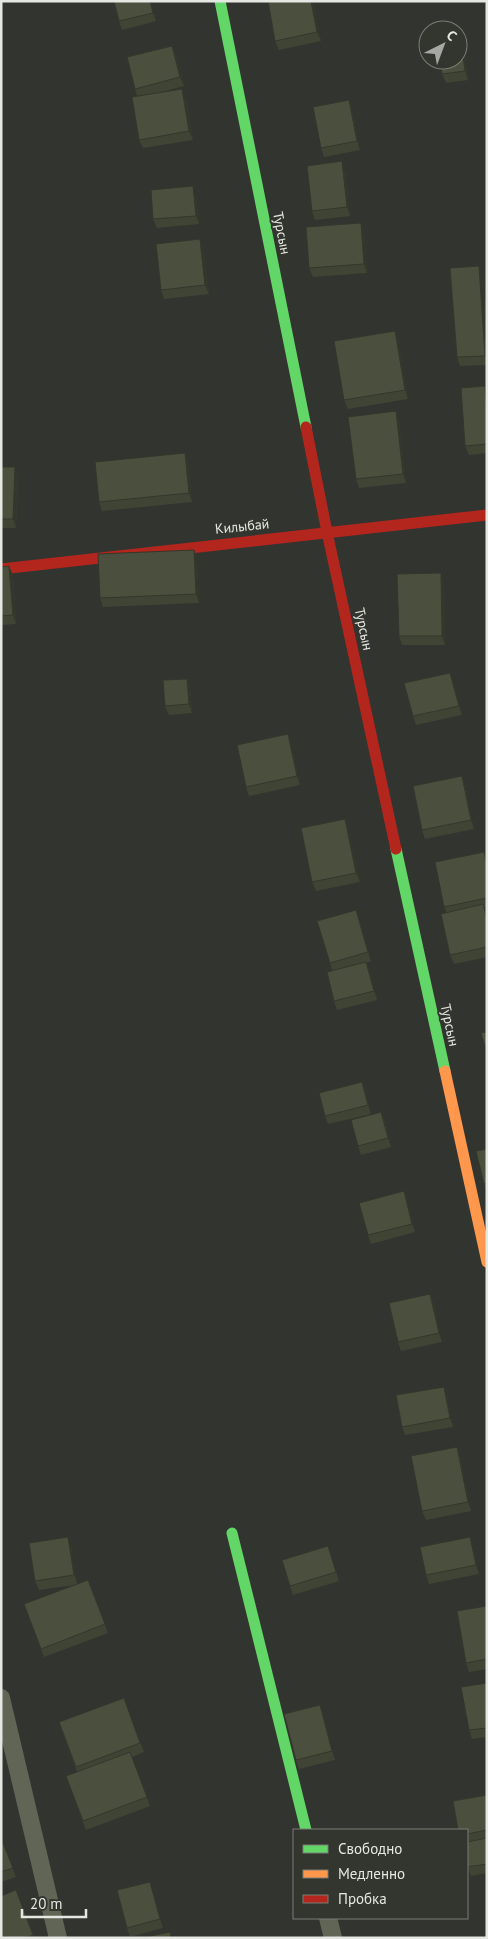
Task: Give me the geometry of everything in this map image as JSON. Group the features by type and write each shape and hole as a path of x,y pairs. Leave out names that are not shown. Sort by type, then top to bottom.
{"street":[{"name":"Турсын","path":"220,1 328,532 487,1262"},
{"name":"Килыбай","path":"1,569 487,515"},
{"path":"232,1533 306,1829"},
{"path":"1,1698 58,1938"},
{"path":"328,1919 333,1938"}],"building":[{"path":"114,1 150,1 153,13 119,21"},
{"path":"268,1 311,1 317,32 275,41"},
{"path":"172,46 180,77 135,89 127,57"},
{"path":"441,70 465,70 465,71 442,74"},
{"path":"182,89 189,131 139,140 132,97"},
{"path":"349,100 357,141 321,148 313,107"},
{"path":"342,161 347,207 312,211 307,166"},
{"path":"193,186 196,216 153,219 151,190"},
{"path":"361,223 364,264 309,268 306,227"},
{"path":"200,239 205,285 161,290 156,244"},
{"path":"479,266 485,356 457,357 450,268"},
{"path":"395,331 405,390 344,400 334,341"},
{"path":"485,386 487,444 465,446 461,388"},
{"path":"396,411 403,474 356,479 348,417"},
{"path":"185,453 189,493 99,502 95,462"},
{"path":"1,467 15,467 13,519 1,519"},
{"path":"194,550 196,594 100,598 98,554"},
{"path":"9,566 13,615 1,616 1,567"},
{"path":"441,573 442,636 399,636 397,574"},
{"path":"450,673 459,706 413,716 404,683"},
{"path":"187,679 189,704 165,706 163,680"},
{"path":"288,734 297,776 246,787 237,745"},
{"path":"462,776 471,820 422,830 413,786"},
{"path":"345,819 356,873 312,882 301,828"},
{"path":"484,852 487,865 487,898 444,907 435,862"},
{"path":"483,904 487,919 487,947 450,955 441,914"},
{"path":"356,910 368,952 330,963 317,921"},
{"path":"366,962 374,991 334,1001 327,972"},
{"path":"487,1032 487,1053 481,1033"},
{"path":"362,1082 368,1105 325,1116 319,1093"},
{"path":"381,1112 388,1138 358,1146 351,1120"},
{"path":"487,1149 487,1183 484,1184 476,1151"},
{"path":"404,1191 412,1224 368,1235 359,1203"},
{"path":"430,1294 439,1333 398,1342 389,1303"},
{"path":"444,1387 450,1418 402,1427 396,1395"},
{"path":"457,1447 468,1502 422,1511 411,1456"},
{"path":"68,1537 74,1575 35,1581 29,1543"},
{"path":"470,1537 476,1565 426,1575 420,1547"},
{"path":"328,1546 336,1572 290,1586 282,1560"},
{"path":"88,1580 105,1624 41,1649 24,1604"},
{"path":"487,1606 487,1659 466,1663 457,1611"},
{"path":"487,1683 487,1728 469,1730 461,1687"},
{"path":"124,1698 140,1743 76,1767 59,1722"},
{"path":"320,1705 332,1751 296,1760 284,1714"},
{"path":"130,1752 147,1797 83,1821 66,1776"},
{"path":"487,1795 487,1830 468,1834 468,1829 458,1829 453,1801"},
{"path":"1,1838 13,1868 1,1872"},
{"path":"487,1838 487,1864 468,1867 468,1842"},
{"path":"150,1882 160,1919 127,1928 117,1890"},
{"path":"16,1890 33,1935 25,1938 1,1938 1,1896"},
{"path":"170,1932 171,1938 141,1938"}],"traffic: fast":[{"path":"220,1 306,427"},
{"path":"396,849 445,1071"},
{"path":"232,1533 306,1829"}],"traffic: slow":[{"path":"445,1071 487,1262"}],"traffic: jam":[{"path":"306,427 396,849"},
{"path":"1,569 487,515"}]}
